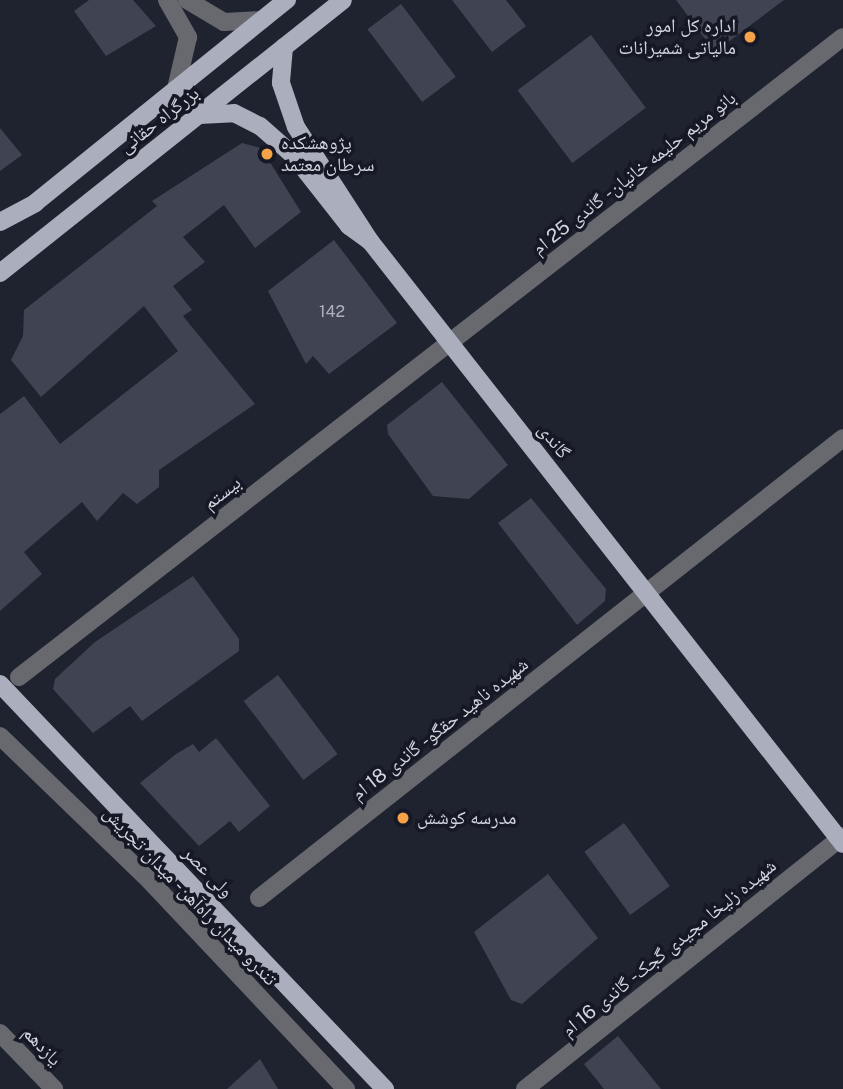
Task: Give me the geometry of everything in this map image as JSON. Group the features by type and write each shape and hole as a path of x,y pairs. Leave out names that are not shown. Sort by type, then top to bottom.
{"main road":[{"name":"بزرگراه حقانی","path":"0,222 35,202 287,0"},
{"name":"بزرگراه حقانی","path":"0,272 343,0"},
{"path":"284,47 281,83 296,127 370,241"},
{"name":"گاندی","path":"199,115 234,113 260,126 294,156 349,226 370,241 842,840"},
{"name":"ولی عصر","path":"0,684 385,1089"}],"street":[{"path":"167,0 188,37 176,89"},
{"path":"187,0 224,22 262,20"},
{"name":"بانو مریم حلیمه خانیان - گاندی 25 ام","path":"450,342 843,37"},
{"name":"بیستم","path":"19,677 450,342"},
{"name":"شهیده ناهید حقگو - گاندی 18 ام","path":"259,898 843,439"},
{"name":"تندرو میدان راه‌آهن - میدان تجریش","path":"0,736 150,881 346,1089"},
{"name":"شهیده زلیخا مجیدی گجک - گاندی 16 ام","path":"525,1089 842,840"},
{"name":"یازدهم","path":"0,1033 54,1089"}],"building":[{"path":"89,0 133,0 156,26 106,56 74,11"},
{"path":"452,0 506,0 526,26 492,52"},
{"path":"676,0 784,0 715,52"},
{"path":"401,4 456,77 422,102 367,29"},
{"path":"591,35 646,108 572,163 518,90"},
{"path":"0,128 22,155 0,171"},
{"path":"242,143 261,148 301,212 255,248 224,205 183,237 205,262 173,286 192,310 183,316 255,404 159,470 159,487 137,504 123,493 97,521 82,502 24,552 42,574 0,611 0,414 24,396 60,444 178,351 144,306 41,397 11,360 23,336 24,310 157,206 152,201"},
{"path":"334,240 397,323 329,374 313,356 306,364 268,291"},
{"path":"442,382 508,465 469,499 433,496 388,434 387,425"},
{"path":"531,498 606,589 605,601 577,625 498,523"},
{"path":"193,576 239,639 239,651 142,721 130,706 93,733 53,689 55,679 95,642"},
{"path":"278,675 338,754 303,780 244,701"},
{"path":"216,738 270,806 239,832 230,821 199,846 140,783 176,754 193,744 199,752"},
{"path":"624,823 670,886 630,915 584,852"},
{"path":"548,874 598,938 522,1004 511,1000 474,932"},
{"path":"618,1036 661,1089 604,1089 584,1064"},
{"path":"260,1059 278,1089 227,1089"}],"place":[{"name":"اداره کل امور مالیاتی شمیرانات","path":"750,37"},
{"name":"پژوهشکده سرطان معتمد","path":"267,154"},
{"name":"مدرسه کوشش","path":"403,818"}]}
